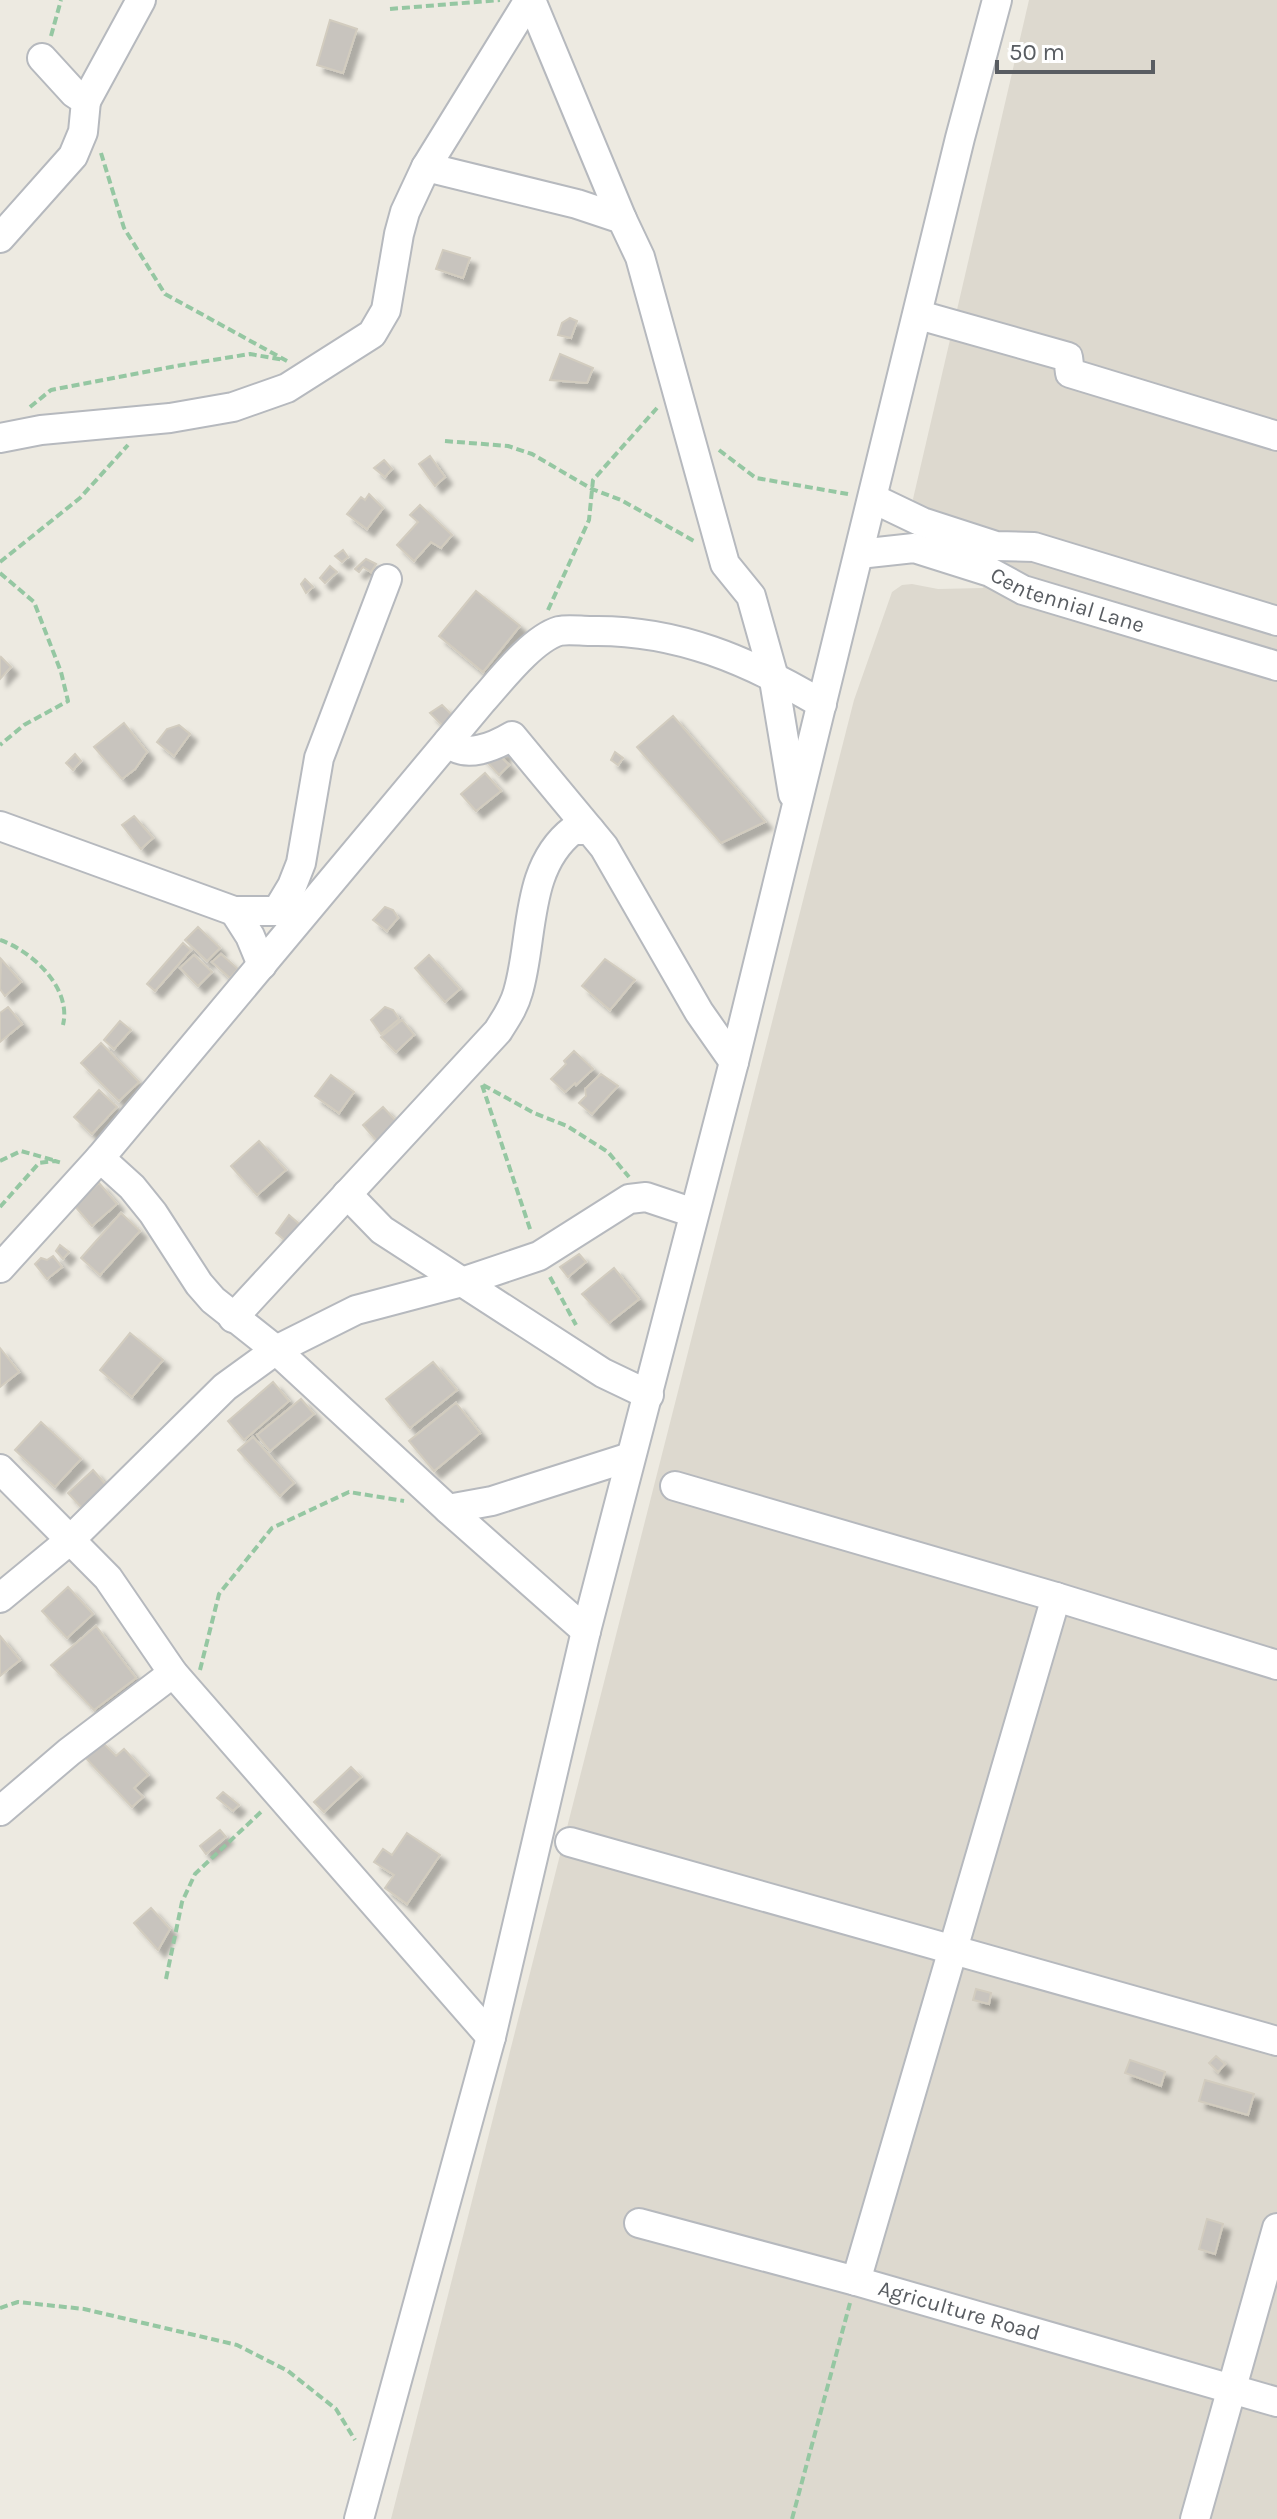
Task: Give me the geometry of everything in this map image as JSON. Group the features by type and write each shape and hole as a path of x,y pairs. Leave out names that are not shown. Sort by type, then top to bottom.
{"street":[{"path":"0,238 73,156 83,132 86,101 141,0"},
{"path":"0,438 41,430 170,418 233,407 287,388 372,334 386,310 405,212 426,167 530,0"},
{"path":"530,0 640,257 725,564 751,596 773,674 795,805"},
{"path":"359,2519 491,2037 586,1631 734,1062 960,138 997,0"},
{"path":"42,58 74,93 86,101"},
{"path":"426,167 577,204 622,219"},
{"path":"919,315 1068,357 1070,373 1277,436"},
{"name":"Centennial Lane","path":"874,499 918,535 962,549 990,572 1023,590 1277,666"},
{"name":"Centennial Lane","path":"859,554 918,535"},
{"path":"1023,590 1034,547"},
{"name":"Centennial Lane","path":"962,549 1034,547 1277,621"},
{"path":"277,911 301,863 319,758 387,579"},
{"path":"1147,628 1159,585"},
{"path":"0,1268 94,1165 515,663 559,631 605,630 678,639 773,674 822,704"},
{"path":"448,742 453,747 473,750 490,748 512,736 604,847 699,1012 734,1062"},
{"path":"0,826 234,911 307,911"},
{"path":"233,1318 498,1031 511,1010 518,990 540,877 551,850 573,830 590,830"},
{"path":"234,911 250,936 262,965"},
{"path":"94,1165 146,1204 199,1284 233,1318 276,1350 586,1631"},
{"path":"347,1194 382,1230 603,1373 649,1395"},
{"path":"0,1598 69,1541 225,1387 276,1350 356,1310 462,1282 539,1256 622,1203 646,1197 694,1213"},
{"path":"448,1509 492,1501 630,1457"},
{"path":"0,1469 108,1578 173,1673 491,2037"},
{"path":"675,1486 1277,1665"},
{"path":"856,2281 1056,1597"},
{"path":"0,1811 69,1752 173,1673"},
{"path":"570,1842 1277,2041"},
{"name":"Agriculture Road","path":"639,2223 856,2281 1277,2402"},
{"path":"1195,2519 1277,2228"}],"path":[{"path":"42,58 57,20 61,0"},
{"path":"390,9 506,0"},
{"path":"98,142 124,228 165,294 311,373"},
{"path":"20,414 51,390 250,354 284,360 311,373"},
{"path":"559,631 548,610 589,520 593,480 676,387"},
{"path":"712,439 720,451 756,478 874,499"},
{"path":"0,562 80,498 134,440"},
{"path":"445,441 508,446 532,454 592,489 621,500 691,538 725,564"},
{"path":"0,573 34,602 61,672 68,701 24,725 0,745"},
{"path":"0,940 20,947 52,978 66,1013 63,1025"},
{"path":"468,1063 481,1084 534,1113 567,1126 608,1152 646,1197"},
{"path":"0,1161 21,1151 55,1161 94,1165"},
{"path":"0,1207 39,1163 55,1161"},
{"path":"193,1695 219,1594 272,1528 349,1492 406,1502"},
{"path":"166,1979 182,1902 195,1874 279,1794"},
{"path":"792,2519 856,2281"},
{"path":"0,2308 18,2302 84,2309 237,2345 288,2371 336,2409 373,2468"}],"shaded area":[{"path":"1029,0 1277,0 1277,2519 391,2519 854,700 892,592 902,585 912,584 938,589 983,588 990,572 916,507 913,499"}],"building":[{"path":"330,20 357,29 343,73 317,65"},
{"path":"443,250 470,258 463,278 436,269"},
{"path":"570,318 577,321 571,338 558,335 562,323"},
{"path":"560,354 593,368 587,383 550,380"},
{"path":"430,456 445,477 435,486 419,464"},
{"path":"384,460 392,469 385,477 374,468"},
{"path":"369,494 383,508 367,529 347,514 361,497 365,500"},
{"path":"420,505 452,535 441,548 431,542 414,561 397,545 418,522 410,515"},
{"path":"343,550 348,557 342,562 335,556"},
{"path":"366,559 376,564 371,572 363,567 359,572 355,569"},
{"path":"330,566 337,572 325,583 320,578"},
{"path":"305,579 313,587 306,593 301,584"},
{"path":"476,591 520,626 483,672 439,636"},
{"path":"0,659 11,667 0,679"},
{"path":"442,705 458,721 448,731 430,713"},
{"path":"673,716 765,822 721,843 637,747"},
{"path":"124,723 147,752 135,769 122,779 94,747"},
{"path":"179,725 190,734 174,756 157,742 167,729"},
{"path":"505,749 502,758 509,765 499,775 479,753"},
{"path":"615,752 623,758 618,765 611,760"},
{"path":"75,754 81,761 73,770 66,763"},
{"path":"485,773 501,791 476,811 461,794"},
{"path":"134,816 153,838 141,849 122,825"},
{"path":"385,907 393,910 398,918 387,931 373,920"},
{"path":"198,927 220,948 207,961 185,940"},
{"path":"183,943 191,950 155,991 147,984"},
{"path":"221,954 238,969 230,978 212,962"},
{"path":"194,955 212,972 198,986 180,968"},
{"path":"429,955 460,989 445,1002 415,968"},
{"path":"1,959 21,982 5,996 0,989"},
{"path":"605,959 635,980 610,1010 582,986"},
{"path":"8,1007 22,1024 0,1042 0,1013"},
{"path":"385,1007 393,1010 399,1019 381,1034 371,1020"},
{"path":"402,1020 414,1035 396,1052 381,1037"},
{"path":"120,1021 131,1030 114,1049 104,1040"},
{"path":"101,1043 139,1082 119,1101 81,1063"},
{"path":"574,1051 593,1069 565,1092 551,1079"},
{"path":"601,1074 618,1086 592,1114 579,1103 586,1096 585,1089"},
{"path":"331,1075 354,1092 339,1113 315,1096"},
{"path":"99,1090 117,1107 92,1134 74,1117"},
{"path":"383,1107 397,1122 377,1141 363,1125"},
{"path":"259,1141 286,1170 257,1195 231,1166"},
{"path":"99,1183 117,1204 92,1226 74,1205"},
{"path":"121,1213 140,1231 100,1275 81,1258"},
{"path":"289,1215 305,1229 292,1246 276,1233"},
{"path":"60,1245 69,1252 63,1259 56,1251"},
{"path":"579,1254 586,1262 568,1277 560,1267"},
{"path":"53,1256 62,1267 47,1279 35,1264 41,1258 47,1260"},
{"path":"614,1268 639,1299 609,1323 582,1294"},
{"path":"130,1333 163,1360 132,1397 100,1370"},
{"path":"0,1348 19,1372 0,1387"},
{"path":"433,1362 457,1390 410,1428 386,1399"},
{"path":"273,1382 289,1401 244,1440 228,1421"},
{"path":"301,1399 314,1414 270,1451 257,1435"},
{"path":"456,1403 480,1433 434,1471 409,1441"},
{"path":"41,1422 81,1459 55,1487 15,1450"},
{"path":"253,1437 294,1483 280,1496 238,1450"},
{"path":"93,1470 107,1486 83,1509 68,1493"},
{"path":"68,1587 93,1614 67,1638 42,1611"},
{"path":"96,1626 136,1678 94,1710 51,1665"},
{"path":"0,1636 20,1660 0,1676"},
{"path":"100,1740 116,1756 124,1749 148,1775 134,1788 143,1797 132,1807 83,1755"},
{"path":"351,1767 361,1777 324,1812 314,1802"},
{"path":"223,1792 239,1805 233,1811 217,1798"},
{"path":"220,1830 226,1837 206,1854 200,1846"},
{"path":"407,1833 440,1855 407,1904 385,1888 394,1875 374,1862 383,1849 392,1855"},
{"path":"151,1908 170,1929 158,1950 134,1923"},
{"path":"976,1989 991,1993 989,2004 973,2000"},
{"path":"1216,2056 1225,2064 1218,2072 1209,2063"},
{"path":"1130,2060 1165,2072 1161,2086 1125,2073"},
{"path":"1205,2080 1254,2094 1248,2115 1199,2101"},
{"path":"1207,2219 1223,2224 1215,2254 1199,2249"}]}
